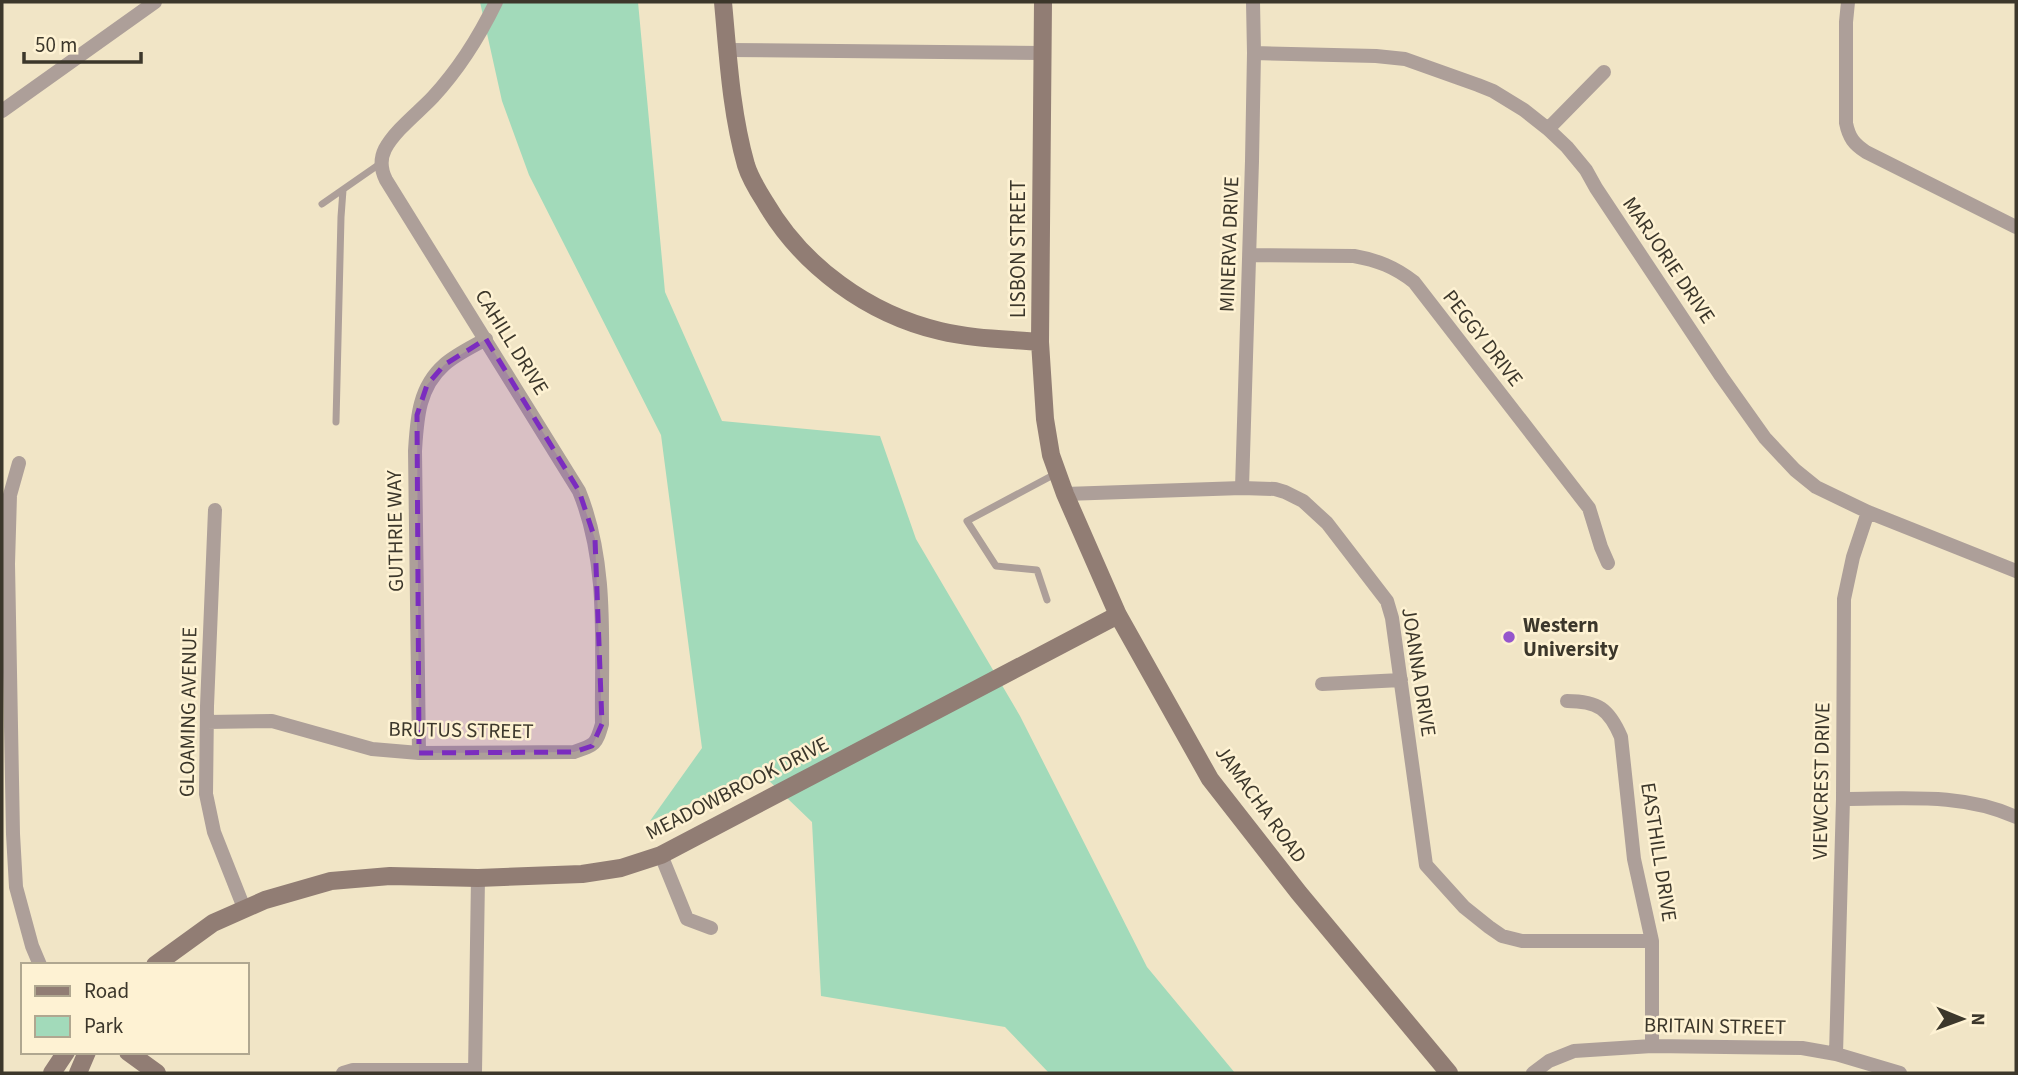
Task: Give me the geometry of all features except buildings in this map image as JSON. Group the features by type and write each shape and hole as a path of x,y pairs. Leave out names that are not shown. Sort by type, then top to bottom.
{"main road":[{"path":"723,2 737,122 747,167 769,209 798,247 834,280 863,300 916,325 961,336 1040,342"},
{"name":"LISBON STREET","path":"1043,2 1040,342 1045,419 1051,455 1065,494"},
{"name":"JAMACHA ROAD","path":"1065,494 1118,615 1210,779 1299,893 1449,1073"},
{"name":"MEADOWBROOK DRIVE","path":"158,963 213,923 244,908 331,881 390,876 478,878 582,874 621,868 661,855 1118,615"},
{"path":"52,1073 65,1054"},
{"path":"78,1073 86,1054"},
{"path":"131,1054 157,1073"}],"street":[{"path":"2,111 155,2"},
{"path":"382,163 389,143 435,94 481,33 496,2"},
{"name":"MINERVA DRIVE","path":"1242,488 1250,255 1254,53 1252,2"},
{"path":"1848,2 1846,123 1849,137 1866,152 2016,226"},
{"path":"727,50 1042,52"},
{"name":"MARJORIE DRIVE","path":"1254,53 1376,55 1405,59 1493,91 1524,110 1548,129 1586,170 1709,358 1765,438 1795,470 1816,487 1868,512 2016,571"},
{"path":"1548,129 1604,72"},
{"name":"CAHILL DRIVE","path":"382,163 386,180 579,491 590,522 600,577 602,724 592,746"},
{"name":"PEGGY DRIVE","path":"1250,255 1354,256 1395,269 1414,282 1589,508 1608,562"},
{"name":"GUTHRIE WAY","path":"419,753 415,451 417,415 427,385 444,365 486,339"},
{"path":"19,463 10,495 8,564 13,834 16,887 39,963"},
{"name":"JOANNA DRIVE","path":"1065,494 1275,489 1312,508 1327,523 1387,601 1392,618 1426,865 1464,907 1502,936 1522,941 1652,941"},
{"name":"GLOAMING AVENUE","path":"215,510 206,722 206,794 214,832 244,908"},
{"name":"VIEWCREST DRIVE","path":"1836,1054 1843,799 1844,599 1853,557 1868,512"},
{"path":"1322,684 1401,680"},
{"name":"EASTHILL DRIVE","path":"1567,701 1586,701 1600,707 1612,720 1621,737 1634,859 1652,941 1652,1046"},
{"name":"BRUTUS STREET","path":"206,722 271,721 372,749 419,753 574,752 592,746"},
{"path":"1843,799 1957,800 1985,804 2016,817"},
{"path":"661,855 687,919 711,928"},
{"path":"342,1073 353,1070 475,1072 478,878"},
{"name":"BRITAIN STREET","path":"1533,1073 1549,1060 1574,1051 1652,1046 1802,1048 1836,1054 1900,1073"}],"lane":[{"path":"322,204 382,163"},
{"path":"336,422 343,190"},
{"path":"1047,600 1037,570 996,566 967,521 1057,473"}],"highlighted area":[{"path":"486,339 579,491 595,539 602,724 592,746 574,752 419,753 417,415 427,385 444,365"}],"green space":[{"path":"480,2 638,2 665,292 722,421 880,436 916,539 1020,716 1147,967 1235,1073 1049,1073 1005,1027 821,996 812,822 761,773 650,821 702,748 661,435 529,175 502,101"}],"place":[{"name":"Western University","path":"1509,637"}]}
